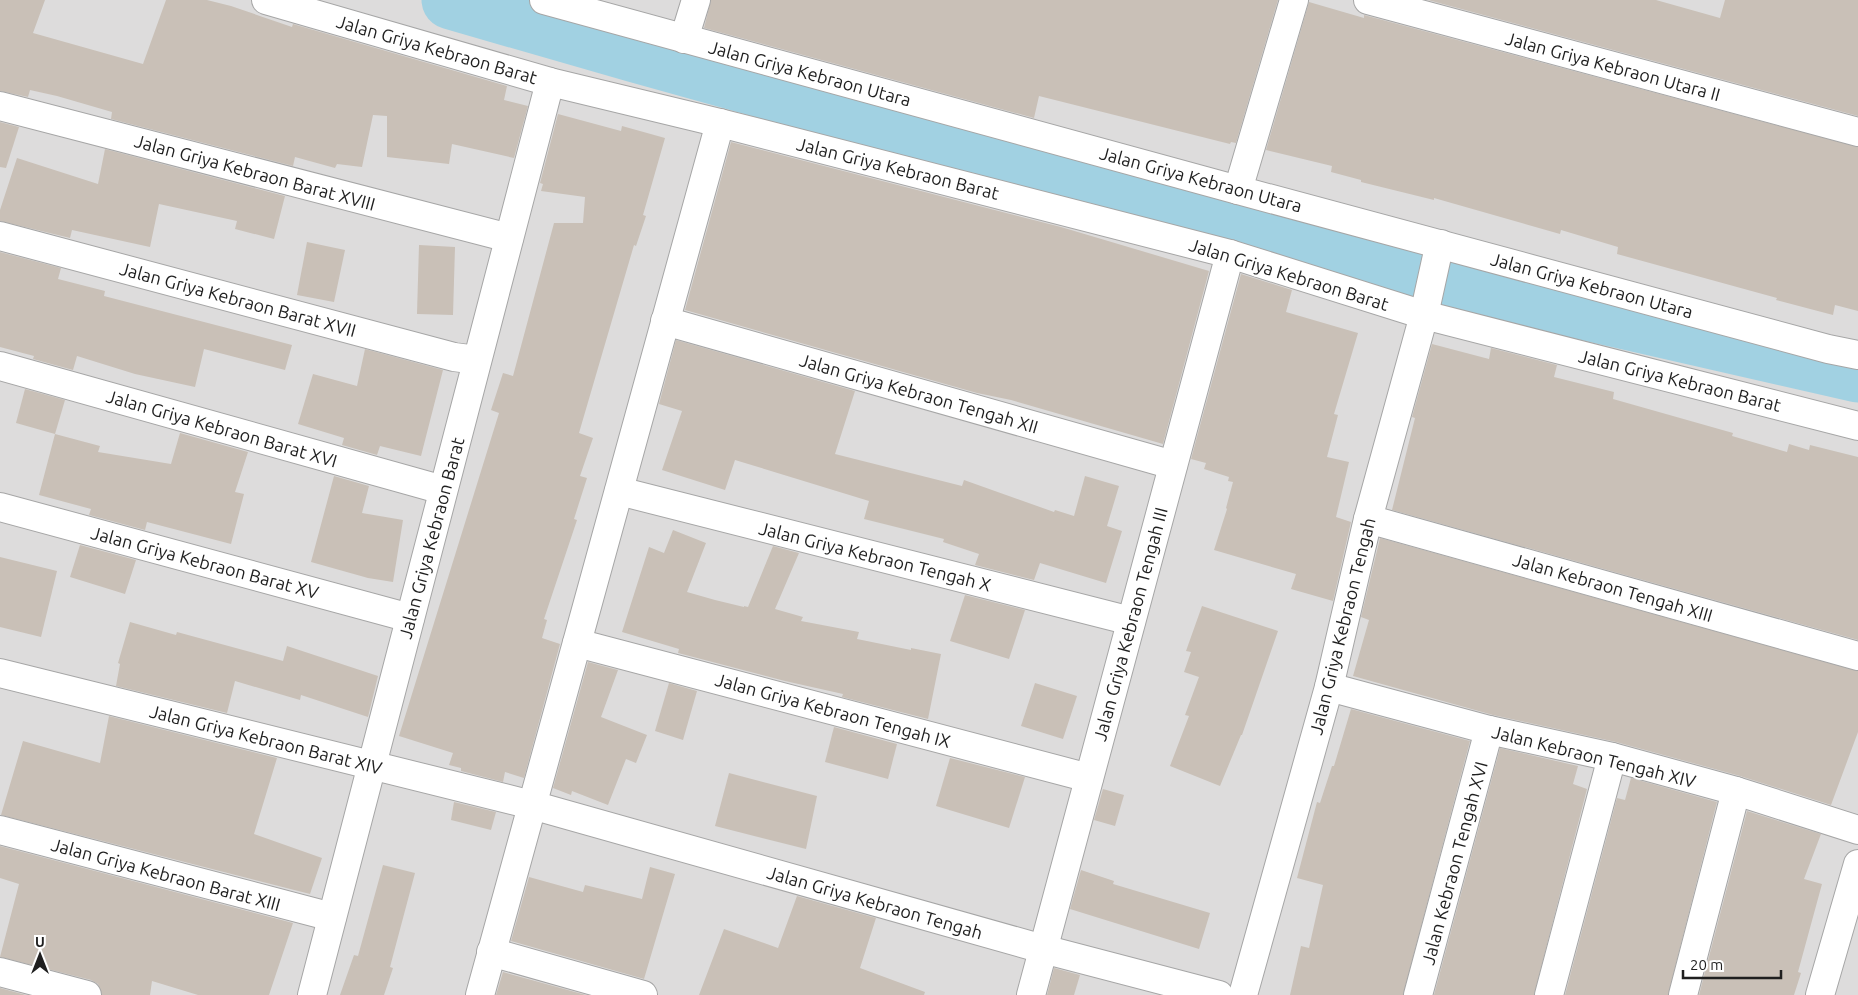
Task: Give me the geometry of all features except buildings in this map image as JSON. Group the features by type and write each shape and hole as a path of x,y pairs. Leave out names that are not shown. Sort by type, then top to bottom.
{"street":[{"name":"Jalan Griya Kebraon Barat","path":"266,0 550,82 720,123 1426,305 1858,426"},
{"name":"Jalan Griya Kebraon Utara","path":"544,0 1238,190 1439,250 1858,355"},
{"path":"684,38 696,0"},
{"path":"1238,190 1294,0"},
{"name":"Jalan Griya Kebraon Utara II","path":"1368,0 1858,132"},
{"name":"Jalan Griya Kebraon Barat","path":"312,995 550,82"},
{"name":"Jalan Griya Kebraon Barat XVIII","path":"0,106 509,238"},
{"path":"480,995 720,123"},
{"name":"Jalan Griya Kebraon Barat XVII","path":"0,236 444,354 477,360"},
{"name":"Jalan Griya Kebraon Tengah","path":"1244,995 1329,687 1368,519 1439,250"},
{"name":"Jalan Griya Kebraon Tengah III","path":"1031,995 1230,254"},
{"name":"Jalan Griya Kebraon Tengah XII","path":"665,320 1173,464"},
{"name":"Jalan Griya Kebraon Barat XVI","path":"0,366 443,490"},
{"name":"Jalan Griya Kebraon Tengah X","path":"618,492 1131,622"},
{"name":"Jalan Griya Kebraon Barat XV","path":"0,507 410,618"},
{"name":"Jalan Kebraon Tengah XIII","path":"1368,519 1858,656"},
{"name":"Jalan Griya Kebraon Tengah IX","path":"576,643 1089,778"},
{"name":"Jalan Griya Kebraon Barat XIV","path":"0,672 532,805"},
{"name":"Jalan Kebraon Tengah XIV","path":"1329,687 1489,730 1612,757 1736,791 1858,830"},
{"name":"Jalan Kebraon Tengah XVI","path":"1418,995 1489,730"},
{"path":"1549,995 1612,757"},
{"path":"1683,995 1736,791"},
{"name":"Jalan Griya Kebraon Tengah","path":"532,805 1043,949 1219,995"},
{"name":"Jalan Griya Kebraon Barat XIII","path":"0,830 332,918"},
{"path":"1820,995 1858,864"},
{"path":"492,952 643,995"},
{"path":"0,972 87,995"}],"shaded area":[{"path":"0,0 1858,0 1858,995 0,995"}],"waterway":[{"path":"451,0 1459,282 1858,373"}]}
